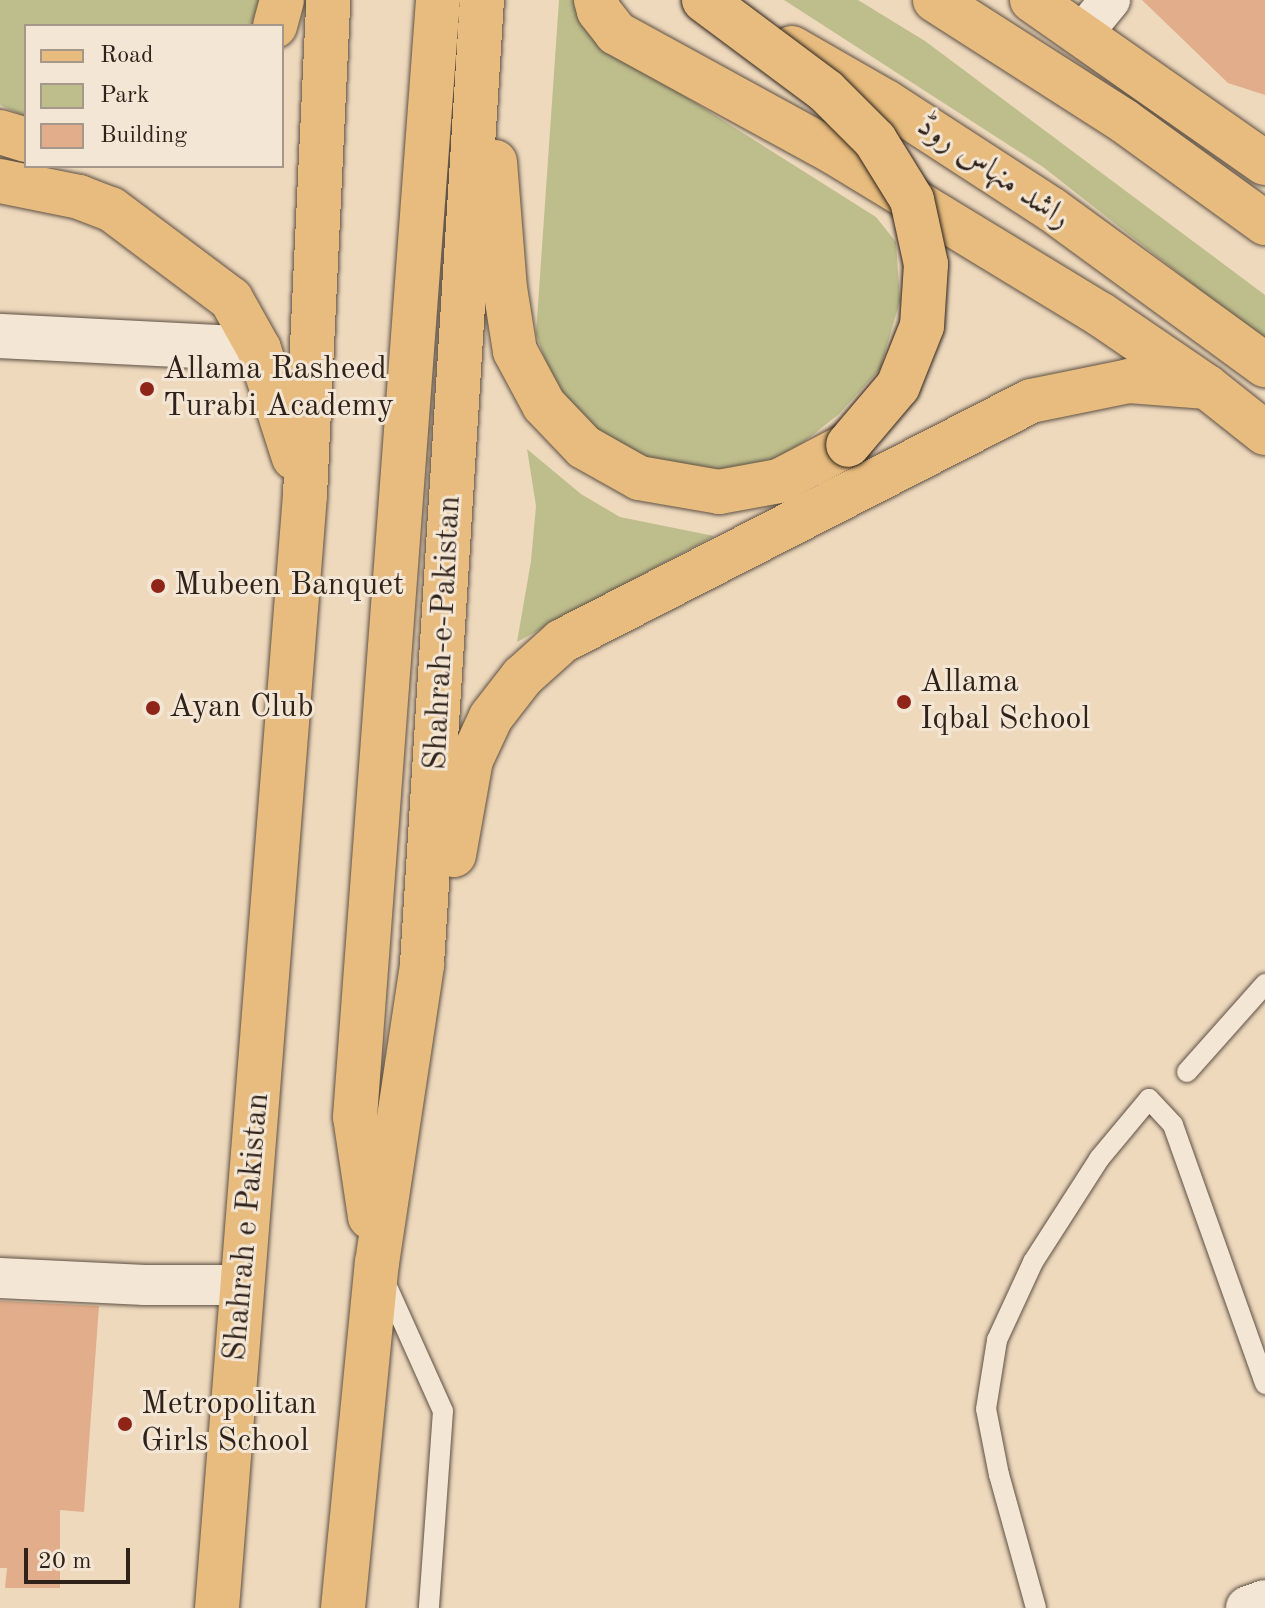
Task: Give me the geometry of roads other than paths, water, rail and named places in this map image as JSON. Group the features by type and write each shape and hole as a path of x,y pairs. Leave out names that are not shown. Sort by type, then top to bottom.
{"main road":[{"path":"276,24 282,0"},
{"path":"305,495 328,0"},
{"path":"343,1608 377,1263 355,1117 438,0"},
{"path":"483,0 505,288 515,351 544,405 584,447 639,478 719,492 779,481 848,445 898,386 922,326 926,264 912,200 875,140 826,91 706,0"},
{"name":"Shahrah-e-Pakistan","path":"377,1263 422,964 483,0"},
{"path":"596,0 599,11 616,33 835,153 1100,314 1207,387 1265,433"},
{"name":"راشد منہاس روڈ","path":"706,0 886,102 1025,193 1265,365"},
{"path":"935,0 1124,121 1265,223"},
{"path":"1032,0 1265,163"},
{"path":"0,132 24,139"},
{"path":"0,181 79,197 111,209 231,299 259,349 275,390 305,495"},
{"path":"422,964 458,841 471,760 491,717 522,677 562,641 1031,401 1129,381 1207,387"},
{"name":"Shahrah e Pakistan","path":"217,1608 305,495"}],"street":[{"path":"1082,34 1110,0"},
{"path":"0,336 259,349"},
{"path":"0,1278 145,1285 243,1285"},
{"path":"1248,1608 1265,1602"}],"lane":[{"path":"1187,1072 1265,984"},
{"path":"1036,1608 999,1475 986,1409 997,1340 1033,1262 1099,1159 1149,1099 1173,1125 1265,1384"},
{"path":"377,1263 443,1411 429,1608"}],"place":[{"name":"Allama Rasheed Turabi Academy","path":"147,389"},
{"name":"Mubeen Banquet","path":"158,586"},
{"name":"Allama Iqbal School","path":"904,702"},
{"name":"Ayan Club","path":"153,708"},
{"name":"Metropolitan Girls School","path":"125,1424"}]}
